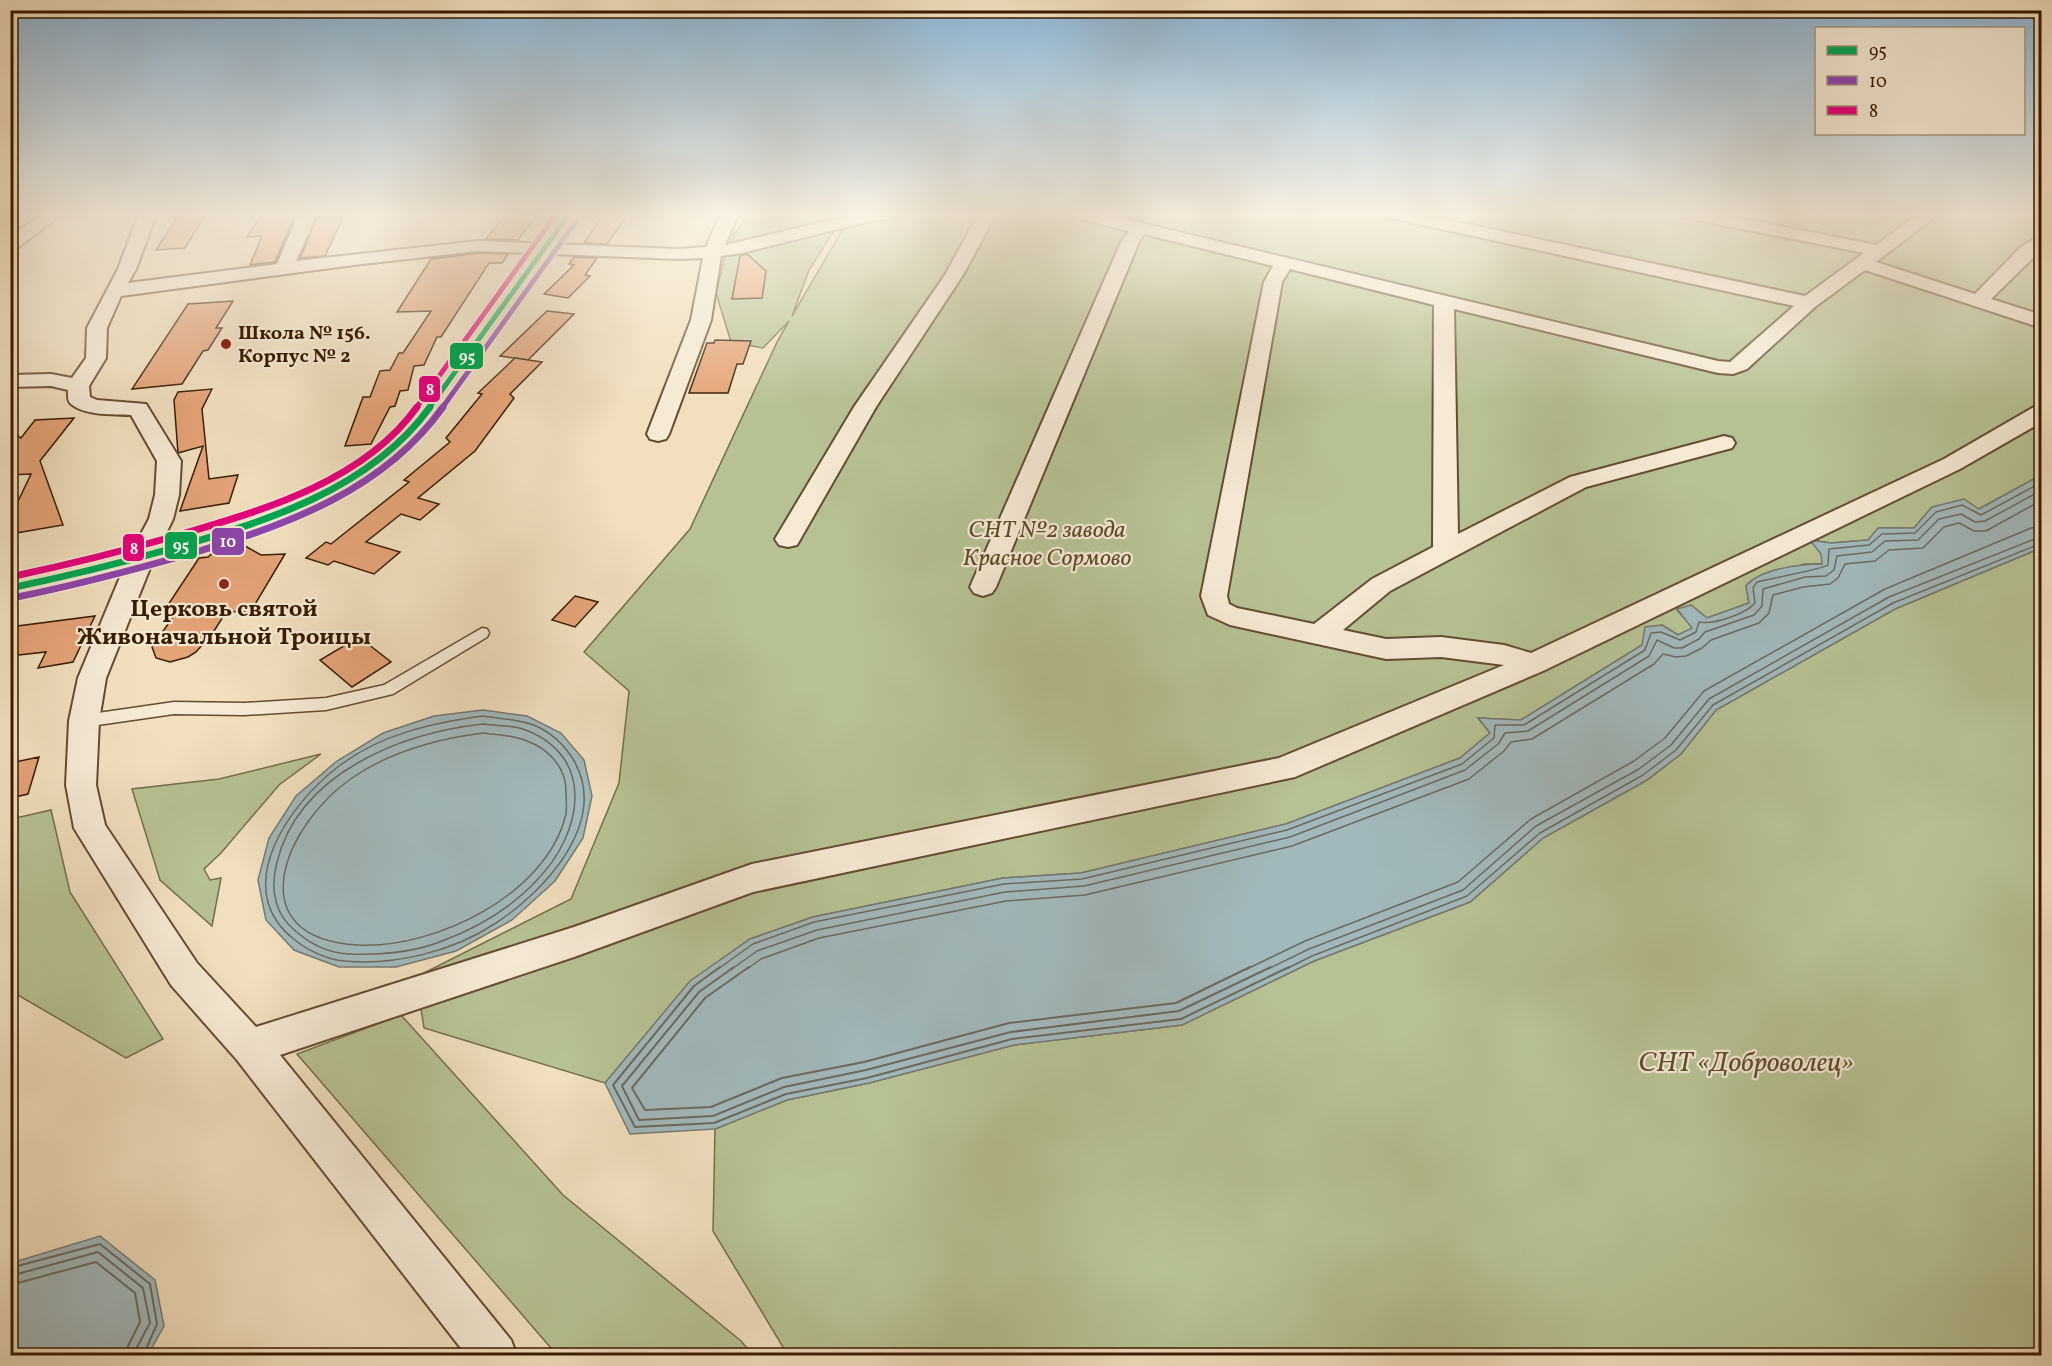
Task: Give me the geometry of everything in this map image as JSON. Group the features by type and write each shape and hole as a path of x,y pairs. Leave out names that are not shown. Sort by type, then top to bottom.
{"main road":[{"path":"10,588 141,558 302,505 343,486 374,466 400,442 430,408 523,277"}],"street":[{"path":"123,277 97,328 96,358 78,386 79,400 94,406 138,409 169,461 167,495 161,519 141,558 92,678 84,721 81,785 90,828 184,974 250,1047 495,1356"},
{"path":"114,291 219,277"},
{"path":"657,434 702,320 709,277"},
{"path":"788,539 865,407 953,277"},
{"path":"983,587 1115,277"},
{"path":"1276,277 1273,282 1214,596 1217,609 1230,616 1386,649 1441,647 1504,655 1533,664"},
{"path":"1340,277 1718,368 1732,368 1740,365 1808,303 1846,277"},
{"path":"1687,277 1808,303"},
{"path":"1904,277 2042,322"},
{"path":"1979,301 2002,277"},
{"path":"1444,302 1446,551"},
{"path":"10,381 51,380 78,386"},
{"path":"250,1047 574,942 752,878 1284,769 1533,664 1952,464 2042,412"},
{"path":"1318,636 1381,585 1578,482 1724,443"}],"lane":[{"path":"84,721 174,708 244,709 326,704 388,690 482,633"}],"green space":[{"name":"СНТ №2 завода Красное Сормово","path":"720,277 807,277 792,316 815,277 2041,277 2041,475 1979,509 1932,507 1914,528 1879,528 1868,540 1831,543 1811,540 1822,554 1822,564 1804,564 1746,586 1749,603 1707,618 1691,605 1677,610 1693,628 1678,635 1662,625 1642,645 1521,720 1478,718 1490,733 1460,758 1286,824 1081,873 1003,878 813,917 750,939 690,982 605,1083 424,1028 416,977 571,899 619,783 629,691 584,652 690,529 789,321 763,348 731,342 716,293"},
{"name":"СНТ «Доброволец»","path":"2041,548 2041,1355 791,1355 783,1347 713,1231 715,1129 787,1100 869,1083 1014,1045 1182,1025 1314,961 1470,902 1543,838 1647,780 1681,754 1716,710 1895,609"},
{"path":"321,754 279,785 221,853 204,869 210,880 221,878 212,926 160,880 132,789 219,779"},
{"path":"51,810 70,892 163,1039 126,1058 11,991 11,819"},
{"path":"401,1015 563,1195 741,1341 753,1355 557,1355 297,1054"}],"water":[{"path":"2041,475 2041,548 1895,609 1716,710 1681,754 1647,780 1543,838 1470,902 1314,961 1182,1025 1014,1045 869,1083 787,1100 715,1129 630,1134 605,1083 690,981 750,939 813,917 1003,878 1081,873 1286,824 1460,758 1490,733 1478,718 1521,720 1642,645 1645,627 1662,625 1678,635 1692,628 1677,609 1691,605 1707,618 1749,603 1746,586 1760,575 1792,566 1822,564 1821,554 1810,540 1831,543 1868,540 1878,528 1914,528 1932,507 1964,499 1979,509"},
{"path":"483,710 527,716 561,733 584,760 592,796 583,838 555,881 512,920 456,951 396,967 339,967 294,950 266,920 258,880 269,838 296,796 337,761 383,733 434,716"},
{"path":"100,1236 155,1280 164,1326 148,1355 11,1355 11,1263"}],"building":[{"path":"420,277 480,277 441,337 437,337 424,365 414,366 408,390 400,391 395,406 390,407 371,444 345,446 363,397 370,397 380,371 390,370 399,353 403,353 431,311 397,312"},
{"path":"562,277 589,277 568,298 544,294"},
{"path":"736,277 765,277 762,298 732,299"},
{"path":"233,301 216,328 222,328 208,350 203,351 182,384 132,389 188,304"},
{"path":"547,311 574,314 528,360 500,356"},
{"path":"715,340 751,341 743,364 737,364 728,393 689,393 707,343 714,343"},
{"path":"515,358 542,362 510,394 514,398 475,451 418,498 439,504 420,520 401,514 366,542 400,552 374,574 334,561 328,565 306,558 326,542 331,544 409,482 404,480 450,442 446,438 482,394 478,393"},
{"path":"212,389 202,409 209,479 238,475 229,503 180,511 203,446 178,453 174,400 178,392"},
{"path":"74,418 40,461 63,525 10,534 10,518 31,474 10,475 10,431 21,438 35,420"},
{"name":"Церковь святой Живоначальной Троицы","path":"235,545 245,546 261,555 285,554 251,611 226,612 207,642 188,657 170,662 156,658 152,647 175,614 162,614 199,558 208,557 214,552"},
{"path":"575,596 598,602 575,627 552,620"},
{"path":"95,616 73,662 38,668 46,652 10,656 10,627"},
{"path":"359,637 391,662 352,687 320,660"},
{"path":"39,757 28,794 10,798 10,763"}],"transit line":[{"name":"8","path":"10,577 192,531 282,501 338,474 389,438 411,415 511,277"},
{"name":"95","path":"10,588 127,561 197,541 288,510 345,482 396,445 419,422 524,277"},
{"name":"10","path":"12,598 129,571 198,551 292,519 351,491 378,474 427,429 536,277"}],"place":[{"name":"Школа № 156. Корпус № 2","path":"226,344"},
{"name":"Церковь святой Живоначальной Троицы","path":"224,584"}]}
